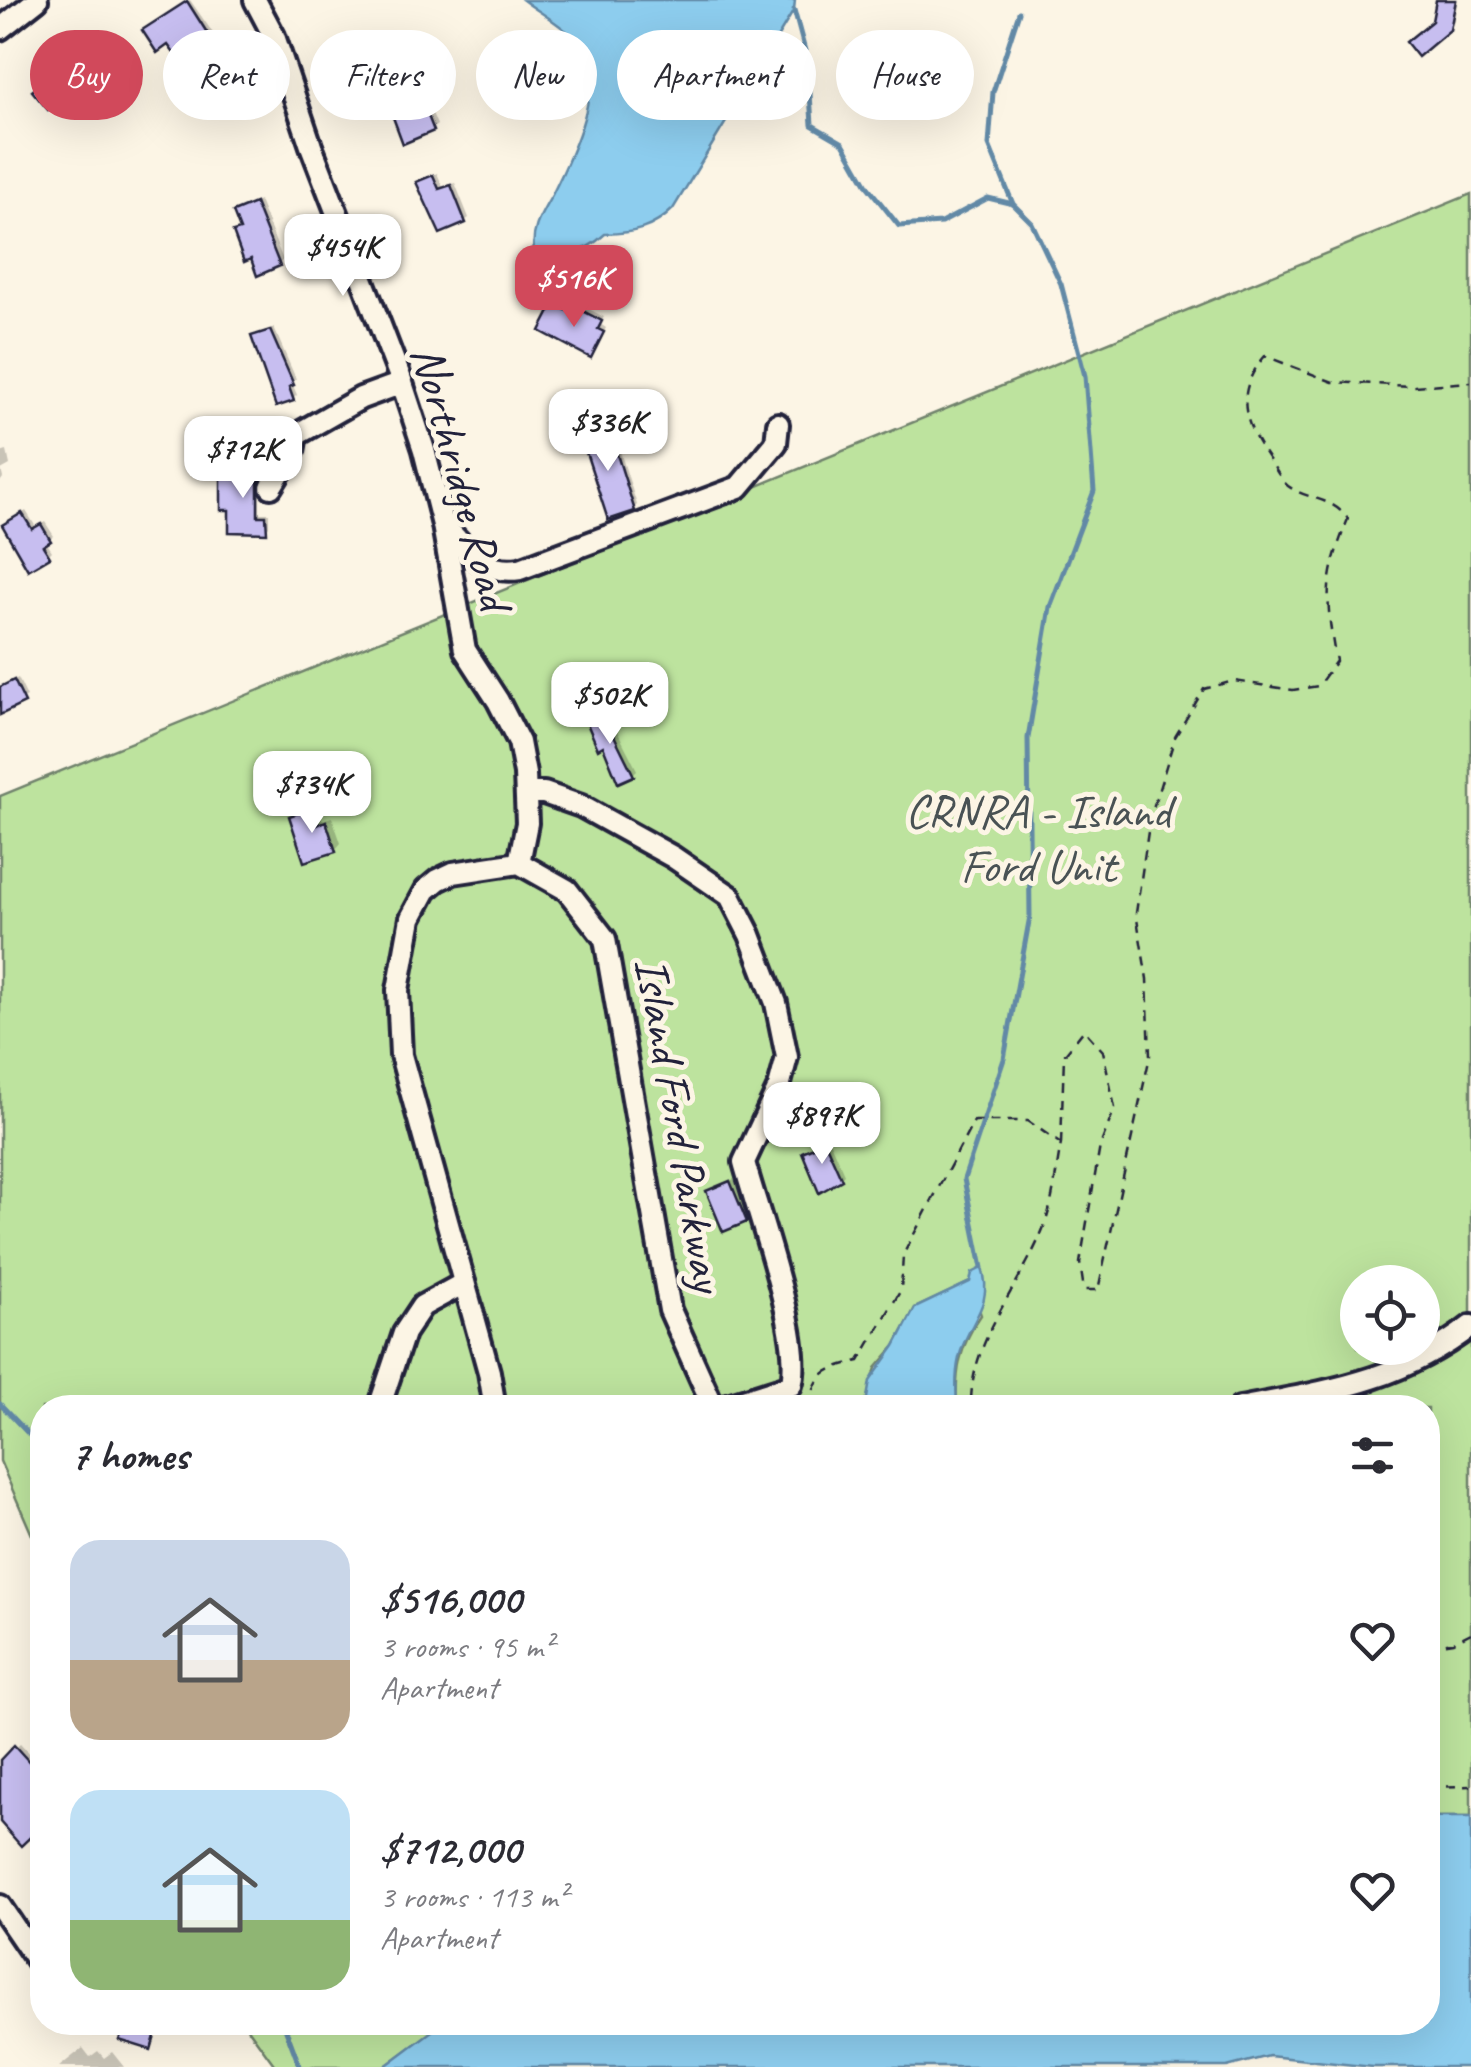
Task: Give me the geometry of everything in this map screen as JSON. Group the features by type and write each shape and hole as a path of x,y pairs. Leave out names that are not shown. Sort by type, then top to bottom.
{"street":[{"path":"0,28 37,0"},
{"name":"Northridge Road","path":"255,0 274,36 311,146 402,383 443,525 466,650 519,742 526,793 519,864"},
{"path":"271,488 293,451 296,435 361,398 402,383"},
{"path":"443,525 483,564 500,572 520,568 738,487 776,443 778,424"},
{"path":"526,793 544,793 581,806 672,857 730,896 750,935 776,1004 787,1056 780,1087 744,1162 796,1357 791,1385 758,1395"},
{"path":"493,1395 401,1054 398,990 402,955 417,902 438,880 453,873 519,864"},
{"name":"Island Ford Parkway","path":"519,864 567,890 605,938 670,1310 710,1395"},
{"path":"383,1395 404,1332 422,1306 464,1283"},
{"path":"1306,1395 1351,1386 1404,1368 1442,1348 1471,1326"},
{"path":"0,1906 30,1950"}],"path":[{"path":"971,1395 970,1380 981,1350 1046,1221 1061,1144 1064,1056 1084,1030 1103,1051 1114,1108 1100,1146 1080,1263 1084,1290 1098,1290 1150,1056 1148,979 1136,914 1150,818 1175,737 1204,689 1234,682 1292,690 1318,686 1336,661 1327,610 1328,578 1348,519 1338,506 1287,485 1257,442 1243,406 1251,373 1265,356 1333,382 1413,386 1471,382"},
{"path":"812,1395 812,1387 829,1368 859,1361 901,1290 904,1255 974,1120 1028,1121 1061,1144"},
{"path":"1440,1644 1471,1633"},
{"path":"1440,1787 1471,1786"}],"green space":[{"name":"CRNRA - Island Ford Unit","path":"1471,194 1471,1817 1440,1817 1440,1395 957,1395 960,1359 981,1315 970,1282 915,1308 895,1346 876,1368 868,1395 30,1395 30,1530 0,1461 0,796"},
{"path":"253,2035 428,2035 384,2067 276,2067"}],"water":[{"path":"523,0 795,0 794,10 782,30 617,30 617,120 727,120 673,209 658,221 642,229 605,234 581,250 553,256 534,251 538,222 584,120 597,120 597,30 565,30"},
{"path":"982,1268 985,1292 959,1358 957,1395 868,1395 870,1381 915,1308 970,1282 972,1273"},
{"path":"1440,1817 1471,1817 1471,2067 1373,2067 1269,2056 1227,2067 384,2067 427,2035 1440,2035"}],"building":[{"path":"1436,0 1456,0 1450,30 1418,57 1406,42 1432,21"},
{"path":"187,1 205,30 163,30 163,49 157,53 142,30"},
{"path":"394,120 430,120 434,131 403,144"},
{"path":"433,175 439,189 451,185 466,223 440,234 416,182"},
{"path":"255,203 280,266 257,276 251,259 244,262 233,232 240,230 233,212"},
{"path":"554,304 578,316 581,310 602,321 598,329 604,332 591,358 540,331"},
{"path":"270,330 294,385 289,387 294,401 276,407 251,336"},
{"path":"609,429 635,511 608,520 581,437"},
{"path":"229,467 258,467 258,516 266,516 267,533 229,532 229,510 221,510 221,477 230,477"},
{"path":"22,513 32,529 41,524 51,541 43,546 50,557 28,570 2,525"},
{"path":"14,680 25,703 0,715 0,687"},
{"path":"603,713 634,776 618,783 603,746 598,749 586,721"},
{"path":"311,809 316,825 326,821 336,852 304,862 289,816"},
{"path":"825,1142 842,1180 819,1193 802,1152"},
{"path":"730,1181 747,1222 723,1232 706,1191"},
{"path":"14,1745 30,1763 30,1837 21,1846 0,1822 0,1760"},
{"path":"121,2035 155,2035 151,2050 119,2040"}],"waterway":[{"path":"794,10 808,62 812,125 843,143 868,187 899,226 941,223 988,198 1013,204 1032,223 1061,284 1085,376 1094,491 1050,607 1028,738 1030,916 1004,1059 964,1179 982,1268"},
{"path":"1013,204 989,145 993,92 1019,12"},
{"path":"0,1404 30,1435"},
{"path":"288,2035 300,2067"}]}
